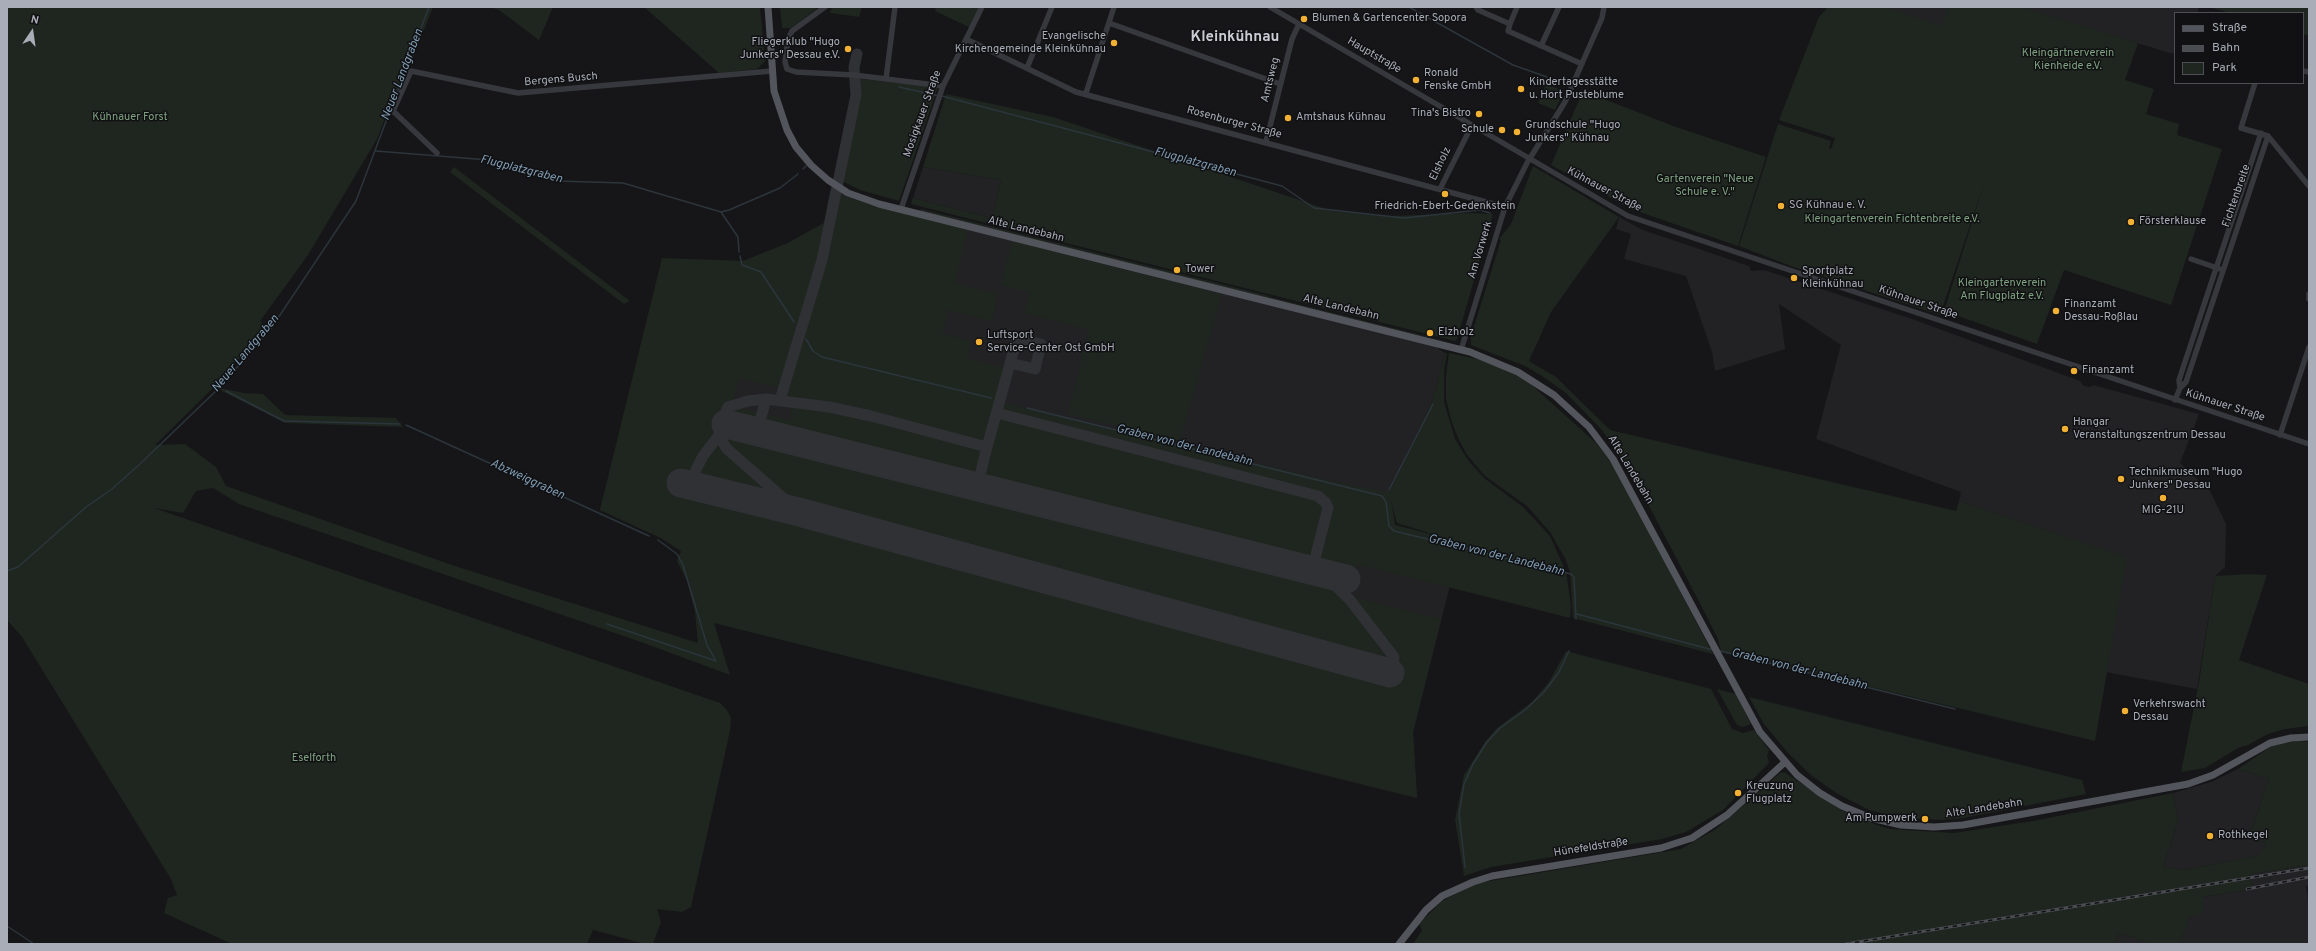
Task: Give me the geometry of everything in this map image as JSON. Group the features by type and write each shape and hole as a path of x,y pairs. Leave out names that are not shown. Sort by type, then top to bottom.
{"main road":[{"name":"Alte Landebahn","path":"768,7 772,71 776,100 784,122 793,142 811,165 828,180 848,193 901,209 1461,350 1494,360 1532,380 1567,406 1593,432 1613,459 1738,694 1760,732 1784,762 1826,797 1861,814 1901,825 1944,827 2188,784 2213,775 2270,744 2291,738 2309,738"},
{"name":"Hünefeldstraße","path":"1399,944 1426,910 1442,896 1472,882 1500,874 1661,848 1692,838 1727,815 1784,762"}],"street":[{"path":"825,7 792,31 788,39 785,62 787,69 796,72 886,79 943,86"},
{"path":"886,79 895,7"},
{"name":"Mosigkauer Straße","path":"901,209 940,92 982,7"},
{"path":"1027,68 1052,7"},
{"path":"1086,93 1114,7"},
{"name":"Hauptstraße","path":"1270,7 1530,160"},
{"path":"1476,7 1478,10 1510,24"},
{"path":"1517,7 1508,31 1582,64"},
{"path":"1541,46 1559,7"},
{"name":"Am Vorwerk","path":"1461,350 1505,207 1530,160 1562,107 1582,64 1604,7"},
{"path":"1109,23 1280,84"},
{"name":"Amtsweg","path":"1266,142 1292,39 1299,24"},
{"name":"Rosenburger Straße","path":"966,39 1076,92 1086,93 1505,207"},
{"name":"Bergens Busch","path":"437,153 393,111 411,71 518,93 772,71"},
{"path":"2255,84 2241,128 2268,136 2309,186"},
{"name":"Elsholz","path":"1440,189 1472,126"},
{"name":"Fichtenbreite","path":"2180,388 2178,380 2261,133"},
{"name":"Fichtenbreite","path":"2175,400 2180,388 2186,382 2268,136"},
{"name":"Kühnauer Straße","path":"1530,160 1612,208 1645,222 2175,400 2280,433 2309,444"},
{"path":"2191,259 2223,270"},
{"path":"2309,294 2309,299"},
{"path":"2280,433 2309,347"}],"shaded area":[{"path":"1876,7 1955,7 1948,30"},
{"path":"2020,7 2199,7 2197,12 2174,12 2173,54"},
{"path":"923,167 1001,180 992,218 913,198"},
{"path":"831,187 852,199 870,205 1433,345 1445,353 1433,399 1390,493 1395,525 1461,542 1413,732 1417,798 714,623 681,551 661,538 600,510 645,328 665,260 743,261 788,243 824,223"},
{"path":"1619,217 1643,230 1749,266 1751,271 1764,270 1915,320 2080,381 2084,386 2090,387 2093,385 2199,414 2180,463 2210,491 2226,524 2225,567 2215,576 2197,689 2105,672 2126,557 1959,501 1961,492 1816,439 1841,345 1779,304 1785,349 1715,371 1712,352 1686,276 1624,259 1631,234 1616,229"},
{"path":"2238,769 2269,779 2249,838 2266,843 2262,855 2184,870 2163,867 2178,821 2173,793 2211,782"},
{"path":"2309,865 2309,886 2306,886 2309,906 2309,944 2180,944 2190,916 2203,897 2252,889 2250,874"},
{"path":"2119,933 2152,944 2114,944"}],"green space":[{"path":"7,7 433,7 394,108 387,113 377,139 308,255 260,321 266,326 215,387 244,393 263,394 285,415 396,418 403,427 285,423 214,387 155,445 185,444 216,467 226,486 455,566 698,643 695,612 687,581 677,561 681,551 661,538 600,510 662,258 743,261 788,243 824,223 830,191 871,205 968,229 955,283 998,294 992,321 948,310 943,333 971,341 967,358 1005,368 978,469 967,476 764,425 762,421 764,414 792,421 785,389 739,378 731,406 759,413 757,420 754,423 728,416 723,432 1351,588 1349,596 1441,619 1413,732 1417,798 714,623 730,675 641,642 239,504 213,488 196,491 183,513 154,508 720,703 727,710 731,718 730,731 691,907 682,912 657,909 661,922 653,944 645,944 590,929 593,930 587,944 232,944 164,913 168,898 177,895 171,879 22,637 7,620"},
{"path":"489,7 553,7 539,40 499,10"},
{"path":"644,7 760,7 765,61 757,69 719,73"},
{"path":"780,7 819,7 791,28 782,28"},
{"path":"832,7 862,7 859,17 830,13"},
{"path":"936,7 981,7 971,28 935,11"},
{"path":"1828,7 1886,7 1942,26 1948,7 2022,7 2138,43 2125,80 2154,89 2146,114 2179,124 2177,135 2222,149 2171,305 2064,270 2037,344 1944,311 1984,184 1940,315 1791,266 1739,246 1778,124 1831,141 1829,149 1831,149 1835,138 1779,120 1819,17"},
{"path":"2209,7 2309,7 2309,36 2304,34 2304,12 2226,12"},
{"path":"860,79 938,87 899,201 860,190 840,180 857,108"},
{"path":"1546,84 1564,91 1555,110 1538,103"},
{"name":"Gartenverein \"Neue Schule e. V.\"","path":"1583,91 1676,127 1766,157 1738,246 1631,209 1551,165"},
{"path":"946,94 1053,117 1332,211 1390,216 1471,213 1493,214 1457,339 1455,341 911,204 913,198 992,218 1001,180 923,167"},
{"path":"1533,166 1619,217 1551,312 1529,361 1556,377 1610,430 1956,511 1959,501 2127,557 2095,741 1721,651 1718,639 1704,611 1636,481 1602,430 1566,393 1542,376 1525,366 1471,345 1471,336 1501,240 1499,239 1511,224"},
{"path":"454,167 630,301 624,304 450,172"},
{"path":"921,209 1269,296 1269,298 920,212"},
{"path":"1012,241 1222,294 1180,441 1068,414 1089,330 1024,313 1030,293 1000,285"},
{"path":"1270,297 1429,337 1455,344 1270,299"},
{"path":"1445,353 1447,353 1444,370 1444,402 1455,439 1468,460 1484,478 1523,507 1550,536 1566,572 1571,605 1570,618 1357,564 1355,573 1326,566 1320,556 1312,554 1301,560 990,482 985,471 1003,403 1335,482 1390,492 1433,399","holes":["1391,501 1397,523 1442,537 1395,525"]},
{"path":"1449,353 1486,361 1525,379 1596,443 1616,469 1713,654 1573,618 1570,572 1566,560 1550,532 1527,506 1485,476 1467,455 1459,440 1452,423 1446,399 1446,376"},
{"path":"2249,574 2267,575 2239,660 2309,684 2309,726 2285,729 2268,734 2248,745 2238,748 2205,768 2181,772 2199,682 2215,576"},
{"path":"1566,651 1711,689 1732,729 1743,733 1754,730 1769,750 1767,756 1769,763 1723,810 1686,832 1662,839 1491,867 1464,876 1455,820 1464,775 1485,742 1497,728 1532,702 1549,682"},
{"path":"1717,689 1736,694 1751,724 1743,727 1737,725"},
{"path":"1749,697 2082,780 2086,794 1963,818 1942,820 1901,818 1869,810 1838,794 1812,776 1788,753 1764,724"},
{"path":"2298,741 2309,742 2309,865 2250,874 2252,889 2203,897 2203,913 2190,916 2180,944 2152,944 2119,933 2114,944 1413,944 1422,930 1419,924 1442,901 1478,883 1681,849 1716,829 1780,773 1784,772 1843,811 1877,825 1890,829 1954,833 2033,821 2173,793 2178,821 2163,867 2184,870 2261,855 2266,843 2249,838 2269,779 2238,769 2273,745"}],"waterway":[{"name":"Neuer Landgraben","path":"7,571 18,567 86,507 112,489 141,463 219,388 272,327 356,201 429,7"},
{"path":"1409,7 1513,65 1547,77"},
{"name":"Flugplatzgraben","path":"899,87 939,96"},
{"name":"Flugplatzgraben","path":"942,96 1282,186 1314,208 1404,218 1480,210 1490,213"},
{"name":"Flugplatzgraben","path":"376,151 489,160 558,181 623,183 721,212 780,188 798,174"},
{"name":"Flugplatzgraben","path":"803,169 806,166"},
{"name":"Graben von der Landebahn","path":"721,212 738,237 739,252"},
{"name":"Graben von der Landebahn","path":"740,256 742,265 761,272 794,322"},
{"name":"Graben von der Landebahn","path":"806,339 813,351 822,357 991,398"},
{"name":"Abzweiggraben","path":"226,391 284,421 400,424"},
{"path":"1389,490 1433,404"},
{"name":"Graben von der Landebahn","path":"1027,408 1382,496 1386,502 1389,526 1394,531 1571,574 1574,577 1576,619"},
{"name":"Abzweiggraben","path":"406,425 649,536"},
{"name":"Abzweiggraben","path":"607,624 716,661 707,645 683,565 677,554 658,540"},
{"name":"Graben von der Landebahn","path":"1577,614 1713,650"},
{"path":"1465,867 1459,814 1464,784 1473,764 1487,742 1500,728 1525,710 1544,692 1559,672 1569,651"},
{"name":"Graben von der Landebahn","path":"1720,651 1955,709"},
{"path":"7,926 34,944"}],"taxiway":[{"path":"780,400 822,260 856,95 854,67 857,54"},
{"path":"977,487 987,447 1017,338 1041,344 1035,369 1010,363"},
{"path":"766,399 748,401 728,407 722,421 719,435 726,448 799,512"},
{"path":"757,432 766,399 829,407 871,416 987,447"},
{"path":"997,413 1318,496 1326,503 1328,508 1312,570"},
{"path":"688,485 703,456 719,435"},
{"path":"1336,576 1334,584 1350,600 1394,657 1390,673"}],"runway":[{"path":"726,424 1346,579"},
{"path":"681,483 799,512 1390,673"}],"railway":[{"path":"1846,944 2309,868"},
{"path":"2247,889 2309,877"}],"place":[{"name":"Blumen & Gartencenter Sopora","path":"1304,19"},
{"name":"Evangelische Kirchengemeinde Kleinkühnau","path":"1114,43"},
{"name":"Fliegerklub \"Hugo Junkers\" Dessau e.V.","path":"848,49"},
{"name":"Ronald Fenske GmbH","path":"1416,80"},
{"name":"Kindertagesstätte u. Hort Pusteblume","path":"1521,89"},
{"name":"Tina's Bistro","path":"1479,114"},
{"name":"Amtshaus Kühnau","path":"1288,118"},
{"name":"Schule","path":"1502,130"},
{"name":"Grundschule \"Hugo Junkers\" Kühnau","path":"1517,132"},
{"name":"Friedrich-Ebert-Gedenkstein","path":"1445,194"},
{"name":"SG Kühnau e. V.","path":"1781,206"},
{"name":"Försterklause","path":"2131,222"},
{"name":"Tower","path":"1177,270"},
{"name":"Sportplatz Kleinkühnau","path":"1794,278"},
{"name":"Finanzamt Dessau-Roßlau","path":"2056,311"},
{"name":"Elzholz","path":"1430,333"},
{"name":"Luftsport Service-Center Ost GmbH","path":"979,342"},
{"name":"Finanzamt","path":"2074,371"},
{"name":"Hangar Veranstaltungszentrum Dessau","path":"2065,429"},
{"name":"Technikmuseum \"Hugo Junkers\" Dessau","path":"2121,479"},
{"name":"MIG-21U","path":"2163,498"},
{"name":"Verkehrswacht Dessau","path":"2125,711"},
{"name":"Kreuzung Flugplatz","path":"1738,793"},
{"name":"Am Pumpwerk","path":"1925,819"},
{"name":"Rothkegel","path":"2210,836"}],"district":[{"name":"Kleinkühnau","path":"1235,38"}],"park label":[{"name":"Kleingärtnerverein Kienheide e.V.","path":"2068,60"},
{"name":"Kühnauer Forst","path":"130,118"},
{"name":"Kleingartenverein Fichtenbreite e.V.","path":"1892,220"},
{"name":"Kleingartenverein Am Flugplatz e.V.","path":"2002,290"},
{"name":"Eselforth","path":"314,759"}]}
